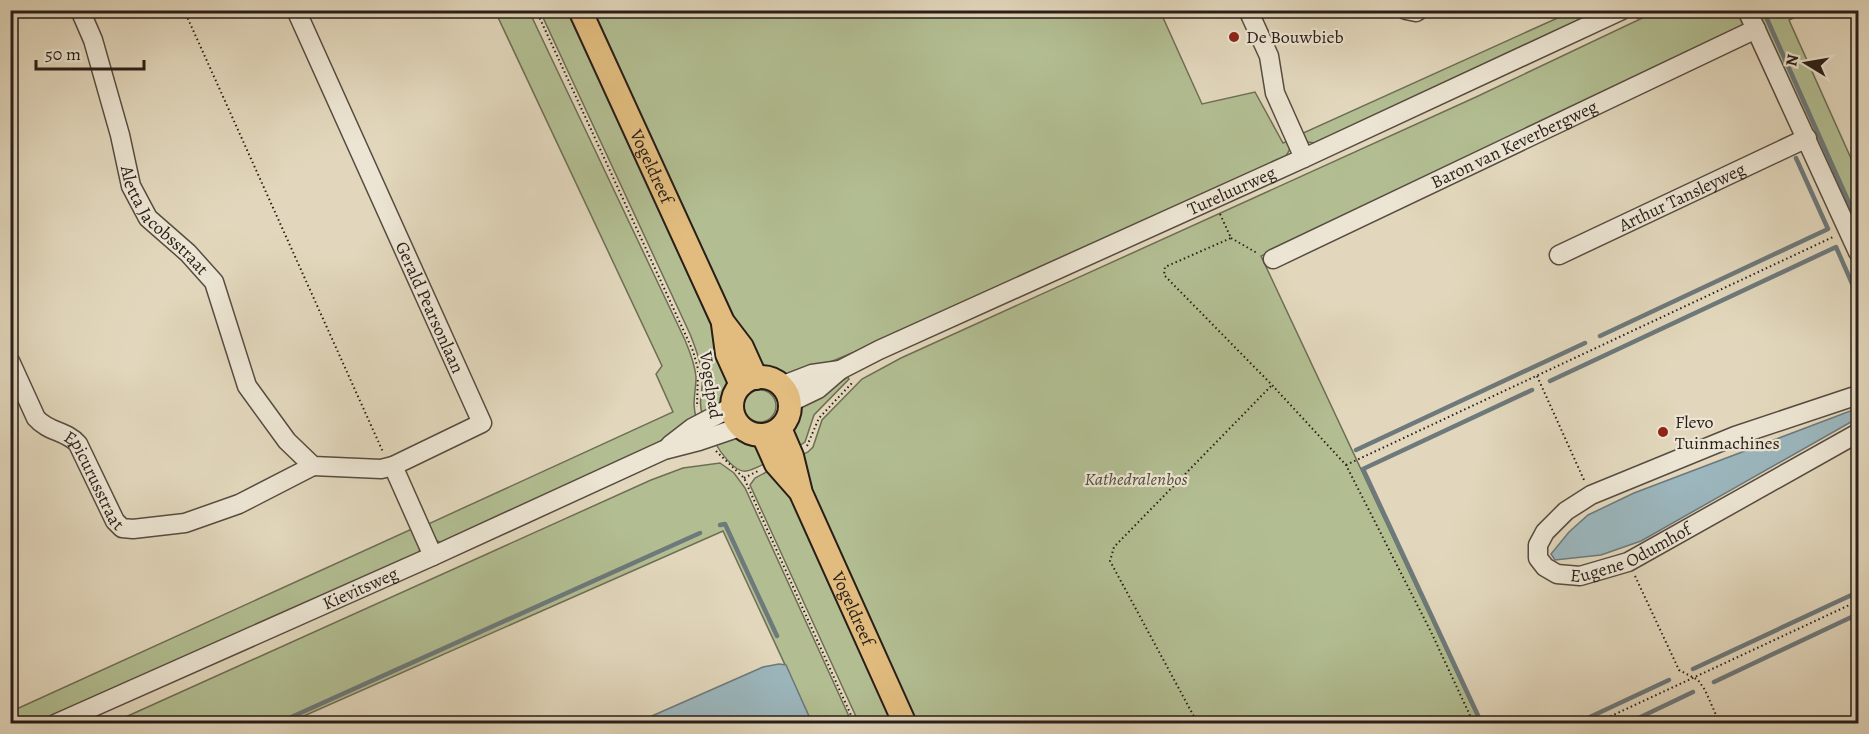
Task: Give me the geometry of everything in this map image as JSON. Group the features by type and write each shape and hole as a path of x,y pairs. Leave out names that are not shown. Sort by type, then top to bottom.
{"main road":[{"name":"Vogeldreef","path":"580,10 723,322 742,347 749,382"},
{"path":"774,381 785,395 789,412 771,431 747,432 736,417 736,392 749,382 774,381"},
{"name":"Vogeldreef","path":"771,431 905,723"}],"street":[{"name":"Aletta Jacobsstraat","path":"80,10 93,40 120,135 131,186 148,218 188,253 214,282 247,386 287,441 314,466"},
{"name":"Gerald Pearsonlaan","path":"296,10 482,423 393,466"},
{"path":"1248,10 1269,56 1275,93 1304,158"},
{"path":"1406,10 1419,10"},
{"name":"Tureluurweg","path":"785,395 812,374 840,370 1622,10"},
{"path":"1747,10 1858,252"},
{"name":"Baron van Keverbergweg","path":"1273,259 1756,29"},
{"name":"Arthur Tansleyweg","path":"1559,255 1807,138"},
{"name":"Epicurusstraat","path":"10,361 36,418 42,425 72,437 78,444 115,521 122,528 133,529 185,523 239,504 314,466"},
{"name":"Eugene Odumhof","path":"1858,395 1735,436 1591,495 1566,511 1545,532 1538,545 1538,558 1545,567 1557,574 1580,576 1628,562 1858,433"},
{"name":"Kievitsweg","path":"55,723 433,556 736,417"},
{"path":"314,466 381,470 393,466 433,556"}],"path":[{"path":"184,10 387,460 393,466"},
{"name":"Vogelpad","path":"536,10 693,351 698,369 697,404 705,430 723,460 744,477 855,723"},
{"path":"1219,211 1231,238 1273,259"},
{"path":"1347,465 1849,230"},
{"path":"1231,238 1165,267 1164,275 1347,465 1474,723"},
{"path":"1537,376 1591,495"},
{"path":"744,477 805,450 819,418 858,377"},
{"path":"1198,723 1110,561 1114,548 1272,385"},
{"path":"1628,562 1674,662 1679,670 1698,680 1720,723"},
{"path":"1594,723 1858,601"}],"green space":[{"path":"495,11 529,11 687,345 695,372 694,404 697,420 639,454 444,544 433,539 426,525 673,412 656,374 662,366"},
{"path":"540,11 571,11 708,314 731,383 722,404 703,417 701,370 698,354 690,334"},
{"path":"587,11 1160,11 1202,104 1255,92 1283,143 1290,140 1291,147 1286,156 1279,161 895,335 792,378 780,377 761,367 753,359"},
{"path":"1573,11 1601,11 1316,143 1307,142 1301,134"},
{"name":"Kathedralenbos","path":"1657,11 1739,11 1744,27 1261,256 1480,723 914,723 798,457 813,447 822,420 862,379 901,358 1476,97"},
{"path":"1754,11 1808,11 1789,20 1858,174 1858,242"},
{"path":"848,377 849,379 814,415 805,442 793,450 790,425 799,406"},
{"path":"760,390 771,395 776,406 771,417 760,422 749,417 744,406 749,395"},
{"path":"738,436 756,443 770,461 746,471 741,471 732,465 714,441"},
{"path":"720,463 734,473 745,488 852,723 812,723 723,531 288,723 110,724 651,480 683,468"},
{"path":"774,468 799,513 899,723 859,723 750,485 755,478"},
{"path":"414,528 422,544 417,556 40,723 12,723 10,712"}],"water":[{"path":"1858,408 1858,418 1641,541 1601,555 1555,560 1551,554 1569,532 1588,515 1634,493"},
{"path":"786,665 812,723 636,723 763,667"}],"waterway":[{"path":"1763,10 1858,223"},
{"path":"1600,336 1828,229 1796,158"},
{"path":"1550,381 1836,247 1858,297"},
{"path":"1356,450 1585,343"},
{"path":"1482,724 1363,469 1532,390"},
{"path":"720,525 725,524 777,636"},
{"path":"276,724 700,533"},
{"path":"1693,669 1858,592"},
{"path":"1714,682 1858,614"},
{"path":"1575,724 1669,680"},
{"path":"1626,724 1693,692"}],"place":[{"name":"De Bouwbieb","path":"1234,37"},
{"name":"Flevo Tuinmachines","path":"1663,432"}]}
